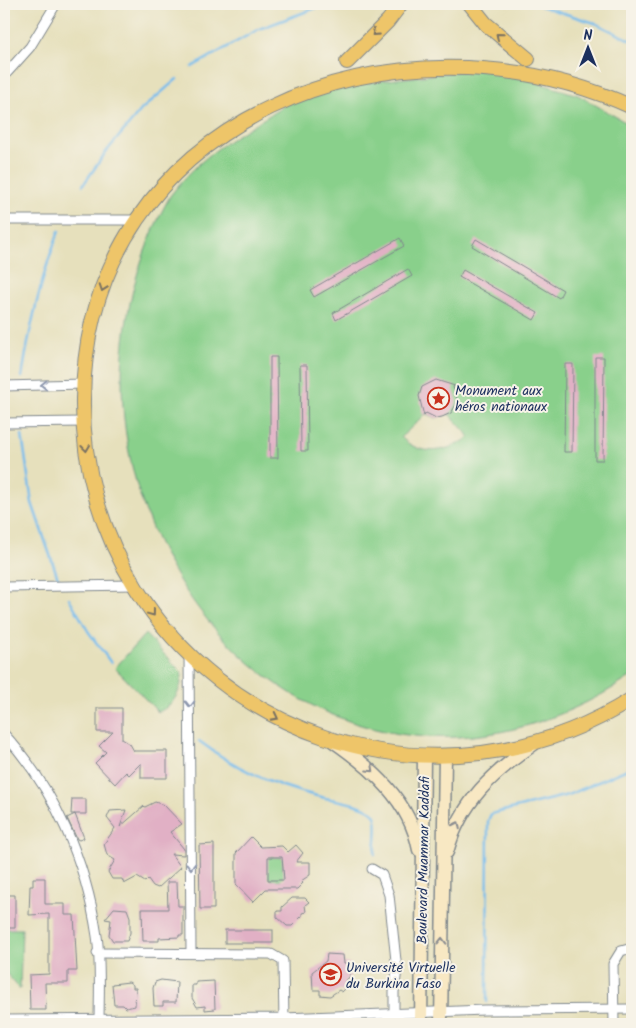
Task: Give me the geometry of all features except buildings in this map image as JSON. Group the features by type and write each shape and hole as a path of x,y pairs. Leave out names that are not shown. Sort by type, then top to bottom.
{"main road":[{"path":"373,56 341,64 388,21 401,4"},
{"path":"470,4 486,24 533,63"},
{"path":"500,55 533,63 584,81 632,107"},
{"path":"236,113 210,132 177,164 156,188 134,220 117,253 99,299 87,347 83,384 83,422 89,471 98,506 116,552 134,585 159,622 190,655 221,683 256,706 293,725 332,740 384,752 445,756 490,752 535,743 584,725 632,699"},
{"path":"332,740 367,765 398,800 412,829 423,875"},
{"path":"442,872 457,826 478,791 496,772 535,743"},
{"name":"Boulevard Muammar Kaddafi","path":"421,1019 424,756"},
{"name":"Boulevard Muammar Kaddafi","path":"441,1018 445,756"}],"street":[{"path":"4,76 30,47 56,4"},
{"path":"4,220 134,220"},
{"path":"4,386 83,384"},
{"path":"4,423 83,422"},
{"path":"4,587 134,585"},
{"path":"190,655 191,953"},
{"path":"4,734 30,764 52,796 76,853 97,937 99,1022"},
{"path":"372,869 382,875 389,895 397,970 394,992 394,1015"},
{"path":"614,1024 613,964 621,951 632,948"},
{"path":"98,953 266,953 280,958 283,961 284,1021"},
{"path":"4,1020 99,1022 284,1021 394,1015 421,1019 632,1009"}],"green space":[{"path":"489,68 578,95 632,126 632,676 513,729 401,734 300,699 217,631 157,539 125,431 128,314 170,196 194,169 220,147 298,96 317,88","holes":["426,414 436,418 449,414 470,437 453,446 435,450 417,448 401,437"]},
{"path":"145,634 182,673 179,691 173,701 158,712 115,668"},
{"path":"270,857 281,857 287,862 283,865 283,870 287,870 287,873 280,880 271,880 264,873 264,864"},
{"path":"4,929 22,929 20,989 4,971"}],"waterway":[{"path":"192,67 259,29 324,5"},
{"path":"541,6 595,23 632,41"},
{"path":"83,185 106,152 142,109 177,79"},
{"path":"22,377 36,303 59,231"},
{"path":"22,435 32,503 59,581"},
{"path":"69,598 88,631 111,663"},
{"path":"199,741 228,761 259,777 308,794 360,806 372,812 375,816 377,830 375,854"},
{"path":"487,1002 488,821 491,814 568,795 632,767"}],"place":[{"name":"Monument aux héros nationaux","path":"439,398"},
{"name":"Université Virtuelle du Burkina Faso","path":"330,975"}]}
